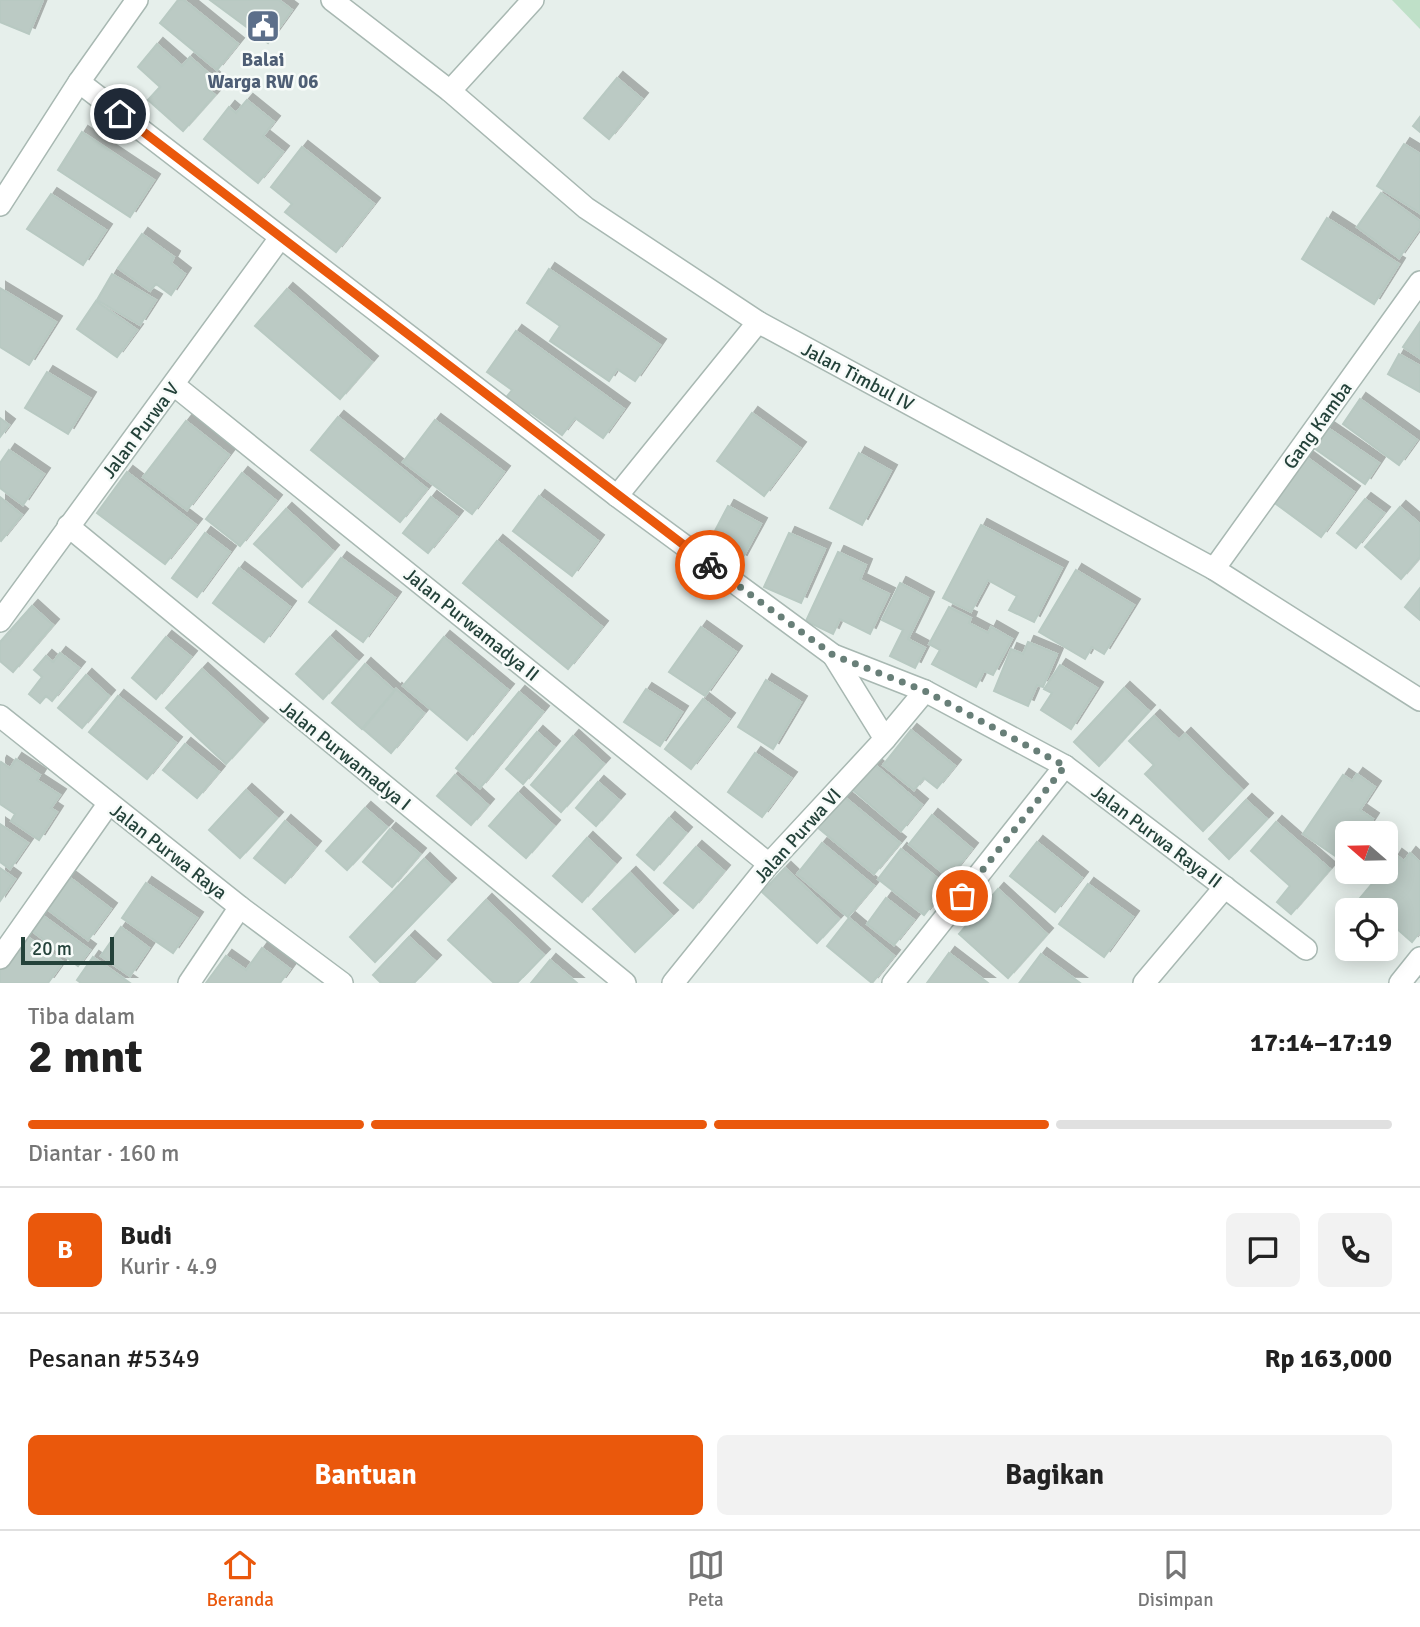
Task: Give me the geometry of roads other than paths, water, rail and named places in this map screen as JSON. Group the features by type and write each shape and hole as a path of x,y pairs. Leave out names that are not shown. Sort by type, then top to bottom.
{"street":[{"path":"0,205 79,82 137,0"},
{"name":"Jalan Timbul IV","path":"332,0 450,91 586,208 758,322 1214,569 1420,700"},
{"path":"450,91 533,0"},
{"name":"Jalan Purwa Raya II","path":"79,82 617,496 833,655 925,691 1065,766 1306,949"},
{"name":"Jalan Purwa V","path":"0,621 280,238"},
{"name":"Gang Kamba","path":"1214,569 1420,282"},
{"path":"617,496 758,322"},
{"name":"Jalan Purwamadya II","path":"174,385 769,864"},
{"name":"Jalan Purwamadya I","path":"68,526 625,983"},
{"path":"833,655 885,739"},
{"name":"Jalan Purwa VI","path":"673,983 769,864 885,739 925,691"},
{"name":"Jalan Purwa Raya","path":"0,716 240,907 341,983"},
{"path":"893,983 1065,766"},
{"path":"0,958 108,803"},
{"path":"1144,983 1225,887"},
{"path":"189,983 240,907"},
{"path":"1400,983 1420,958"}],"place":[{"name":"Balai Warga RW 06","path":"263,26"}]}
